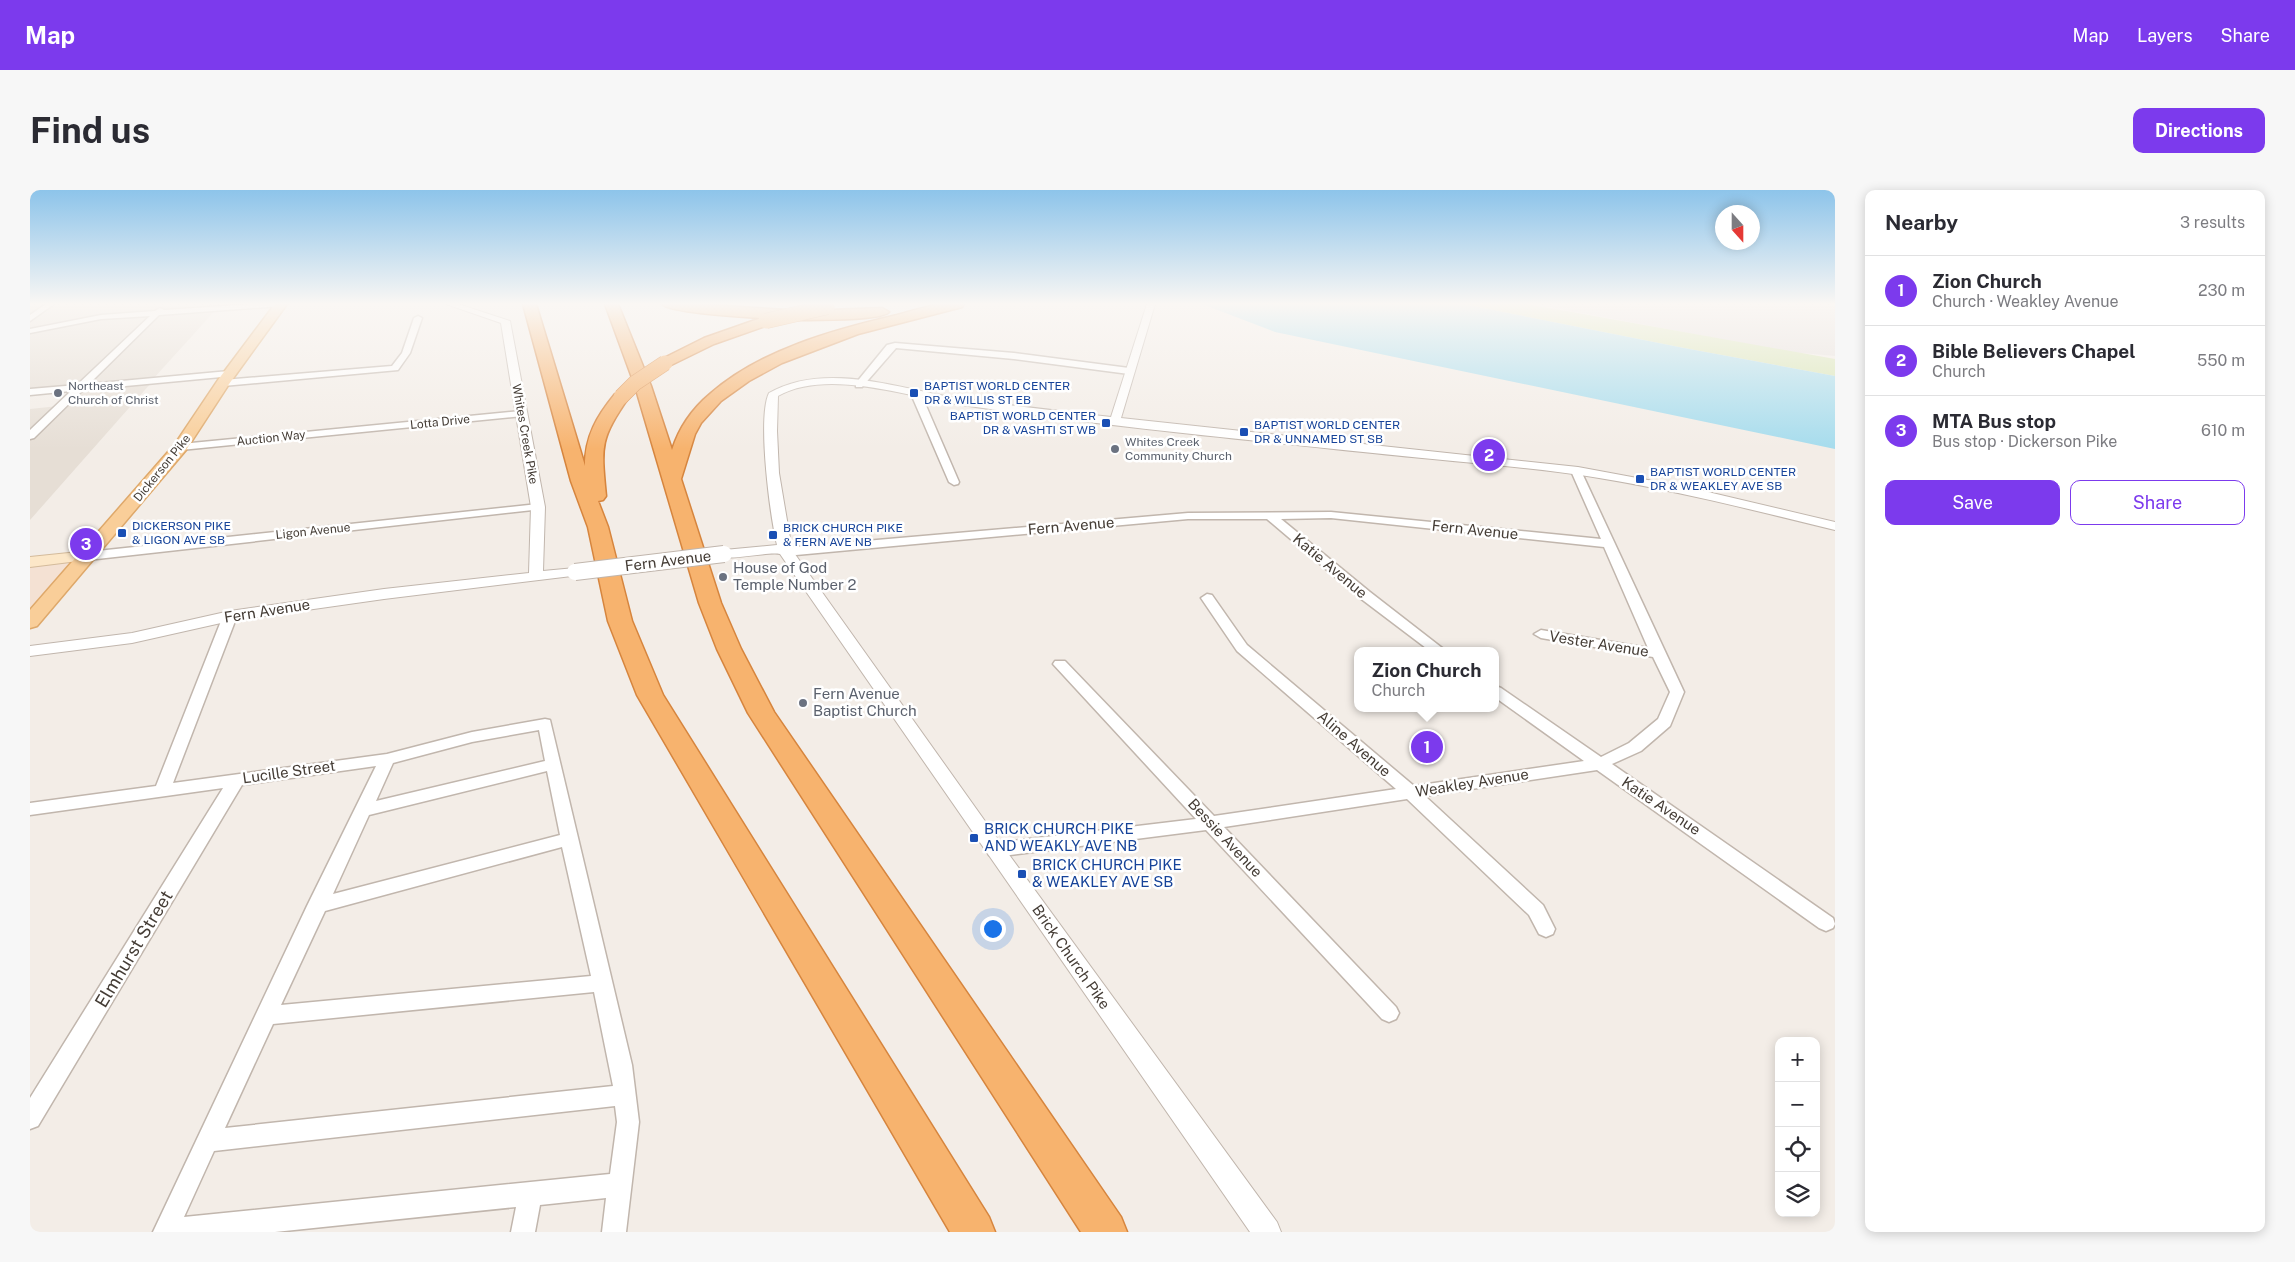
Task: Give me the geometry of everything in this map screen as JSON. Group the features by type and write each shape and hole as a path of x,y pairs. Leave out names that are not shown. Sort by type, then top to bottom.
{"highway":[{"path":"543,353 580,481 598,527 620,621 650,695 974,1232"},
{"path":"630,353 643,386 662,453 673,477 710,603 729,649 761,713 1106,1232"},
{"path":"598,527 592,452 598,429 607,413 635,383 687,353"},
{"path":"673,477 682,447 694,421 712,401 766,364 795,353"}],"main road":[{"name":"Dickerson Pike","path":"30,622 181,447 245,353"},
{"path":"30,562 88,556"}],"street":[{"path":"30,436 116,353"},
{"path":"30,392 394,368 406,353"},
{"name":"Whites Creek Pike","path":"510,353 538,507 536,576"},
{"path":"858,385 885,353"},
{"path":"978,353 1129,371"},
{"path":"1115,421 1135,353"},
{"name":"Brick Church Pike","path":"858,385 817,380 785,386 773,395 771,407 778,526 784,550 1267,1232"},
{"path":"858,385 1115,421 1601,474 1778,511 1835,526"},
{"path":"916,394 954,482"},
{"name":"Lotta Drive","path":"360,429 520,414"},
{"name":"Auction Way","path":"181,447 360,429"},
{"name":"Weakley Avenue","path":"995,850 1210,823 1599,764 1635,747 1665,722 1677,692 1576,471"},
{"name":"Ligon Avenue","path":"88,556 538,507"},
{"name":"Fern Avenue","path":"30,651 132,638 230,616 391,593 772,548 796,551 1188,516 1330,515 1610,544"},
{"name":"Katie Avenue","path":"1271,516 1365,595 1433,647"},
{"name":"Aline Avenue","path":"1208,598 1242,648 1410,792 1536,910 1546,929"},
{"path":"162,790 230,616"},
{"name":"Vester Avenue","path":"1541,634 1658,654"},
{"name":"Bessie Avenue","path":"1060,664 1389,1013"},
{"name":"Katie Avenue","path":"1499,693 1826,923"},
{"name":"Lucille Street","path":"30,809 387,759 472,737 546,724 552,764"},
{"path":"387,759 316,906 165,1231 620,1185"},
{"path":"364,810 552,764 621,1065 625,1095 628,1122 614,1232"},
{"name":"Elmhurst Street","path":"30,1118 237,779"},
{"path":"316,906 569,839"},
{"path":"266,1016 602,983"},
{"path":"207,1141 625,1095"},
{"path":"522,1232 530,1195"}],"shaded area":[{"path":"30,353 177,353 153,379 30,389"},
{"path":"1797,353 1835,353 1835,356"},
{"path":"151,383 30,520 30,409 68,405 83,390"},
{"path":"88,556 30,622 30,562"}],"green space":[{"path":"1709,353 1799,353 1835,359 1835,376"}],"water":[{"path":"1374,353 1709,353 1835,376 1835,449"}],"place":[{"name":"Northeast Church of Christ","path":"58,393"},
{"name":"BAPTIST WORLD CENTER DR & WILLIS ST EB","path":"914,393"},
{"name":"BAPTIST WORLD CENTER DR & VASHTI ST WB","path":"1106,423"},
{"name":"BAPTIST WORLD CENTER DR & UNNAMED ST SB","path":"1244,432"},
{"name":"Whites Creek Community Church","path":"1115,449"},
{"name":"Bible Believers Chapel","path":"1489,455"},
{"name":"BAPTIST WORLD CENTER DR & WEAKLEY AVE SB","path":"1640,479"},
{"name":"DICKERSON PIKE & LIGON AVE SB","path":"122,533"},
{"name":"BRICK CHURCH PIKE & FERN AVE NB","path":"773,535"},
{"name":"MTA Bus stop","path":"86,544"},
{"name":"House of God Temple Number 2","path":"723,577"},
{"name":"Fern Avenue Baptist Church","path":"803,703"},
{"name":"Zion Church","path":"1427,747"},
{"name":"BRICK CHURCH PIKE AND WEAKLY AVE NB","path":"974,838"},
{"name":"BRICK CHURCH PIKE & WEAKLEY AVE SB","path":"1022,874"}]}
